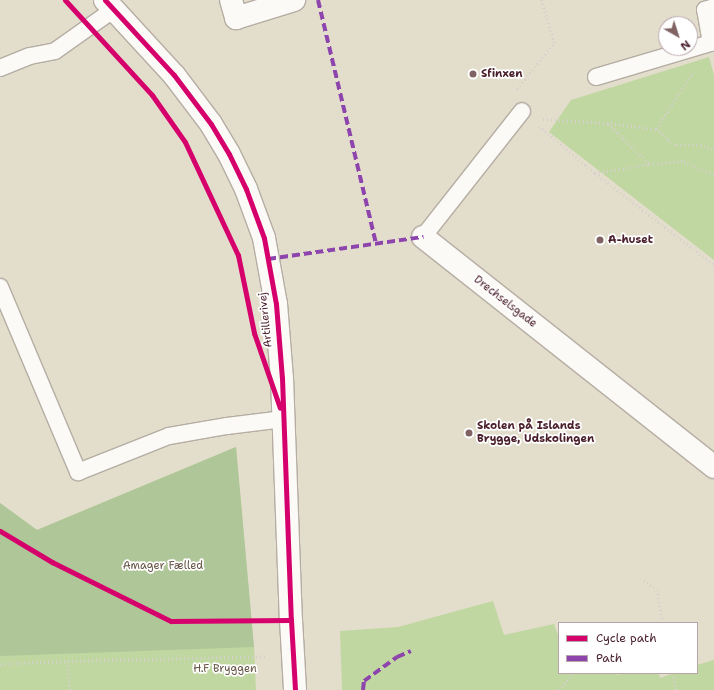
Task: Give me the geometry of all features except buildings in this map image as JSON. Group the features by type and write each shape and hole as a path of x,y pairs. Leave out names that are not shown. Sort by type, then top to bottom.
{"street":[{"path":"231,0 236,18 294,0"},
{"name":"Artillerivej","path":"109,5 179,81 211,124 229,154 246,189 264,238 276,304 284,419 295,690"},
{"name":"Drechselsgade","path":"423,237 714,467"}],"lane":[{"path":"0,68 30,56 55,51 109,5"},
{"path":"596,77 711,43 705,10 714,7"},
{"name":"Drechselsgade","path":"423,237 526,114"},
{"path":"0,287 78,472 169,436 226,426 284,419"}],"path":[{"path":"540,0 554,43 508,100 595,173 714,265"},
{"path":"656,129 711,43"},
{"path":"526,114 656,129 676,145 700,145 714,149"},
{"path":"607,123 649,164"},
{"path":"595,173 649,164 684,161 714,175"},
{"path":"644,580 657,590 663,622"},
{"path":"0,664 294,655"},
{"path":"68,661 70,690"},
{"path":"559,690 572,674"},
{"path":"673,674 676,690"}],"green space":[{"path":"709,57 714,75 714,260 549,132 571,100"},
{"name":"Amager Fælled","path":"236,447 254,647 256,690 0,690 0,503 37,530"},
{"name":"Amager Fælled","path":"236,447 254,647 0,656 0,503 37,530"},
{"path":"493,601 504,635 554,624 558,635 558,674 659,674 660,678 671,674 698,674 698,665 714,660 714,690 342,690 340,631 398,627"}],"marked path":[{"path":"318,0 376,243"},
{"path":"268,259 423,237"},
{"path":"363,690 364,681 397,657 411,651"}],"cycle path":[{"path":"65,0 152,95 185,142 238,255 254,333 280,408"},
{"path":"105,0 174,75 211,124 229,154 246,189 264,238 276,304 282,378 295,690"},
{"path":"0,531 52,562 171,621 291,620"}],"place":[{"name":"Sfinxen","path":"473,74"},
{"name":"A-huset","path":"600,240"},
{"name":"Skolen på Islands Brygge, Udskolingen","path":"469,433"}],"park label":[{"name":"H.F Bryggen","path":"225,669"}]}
